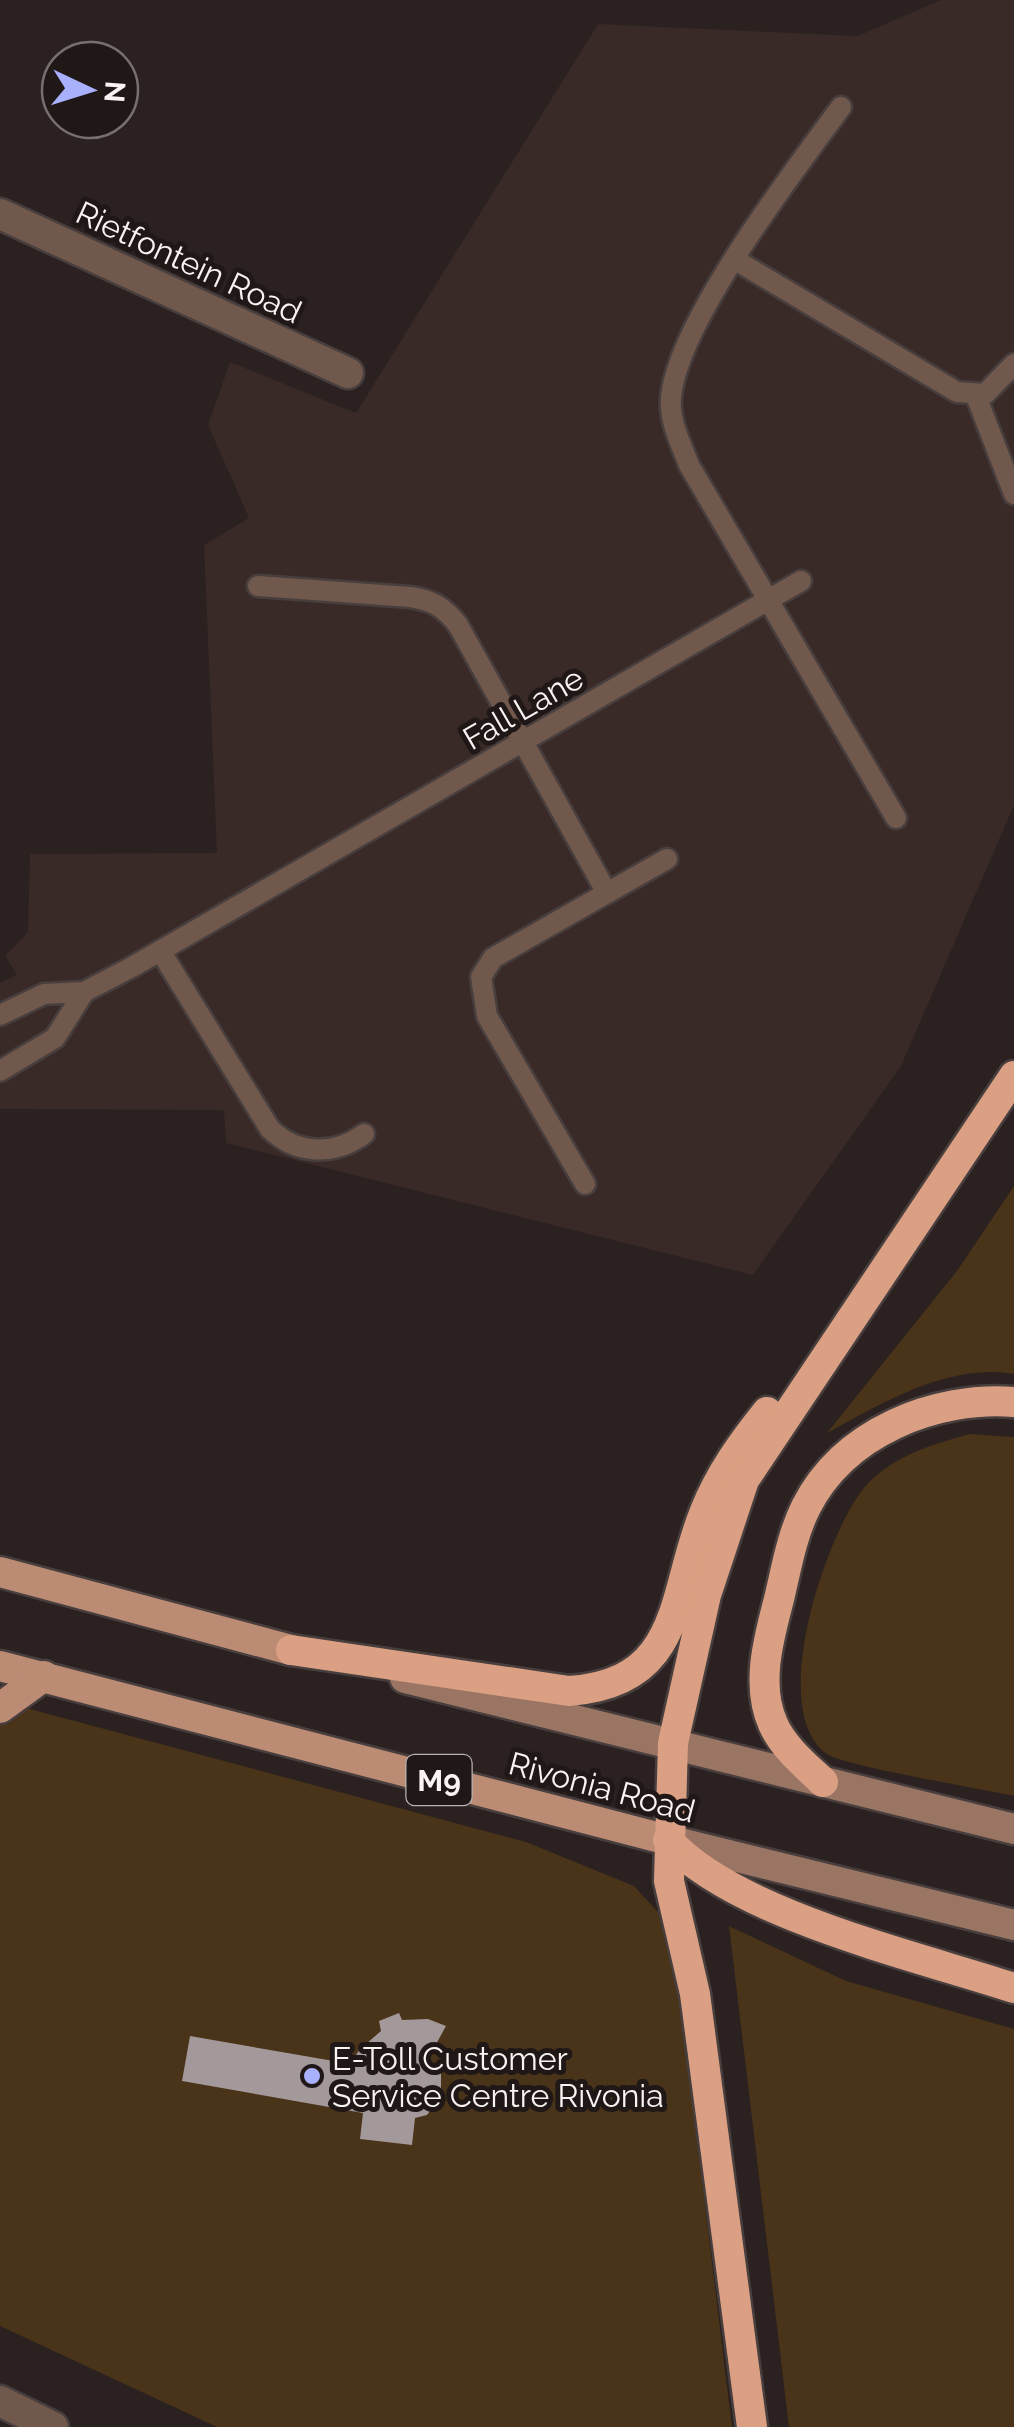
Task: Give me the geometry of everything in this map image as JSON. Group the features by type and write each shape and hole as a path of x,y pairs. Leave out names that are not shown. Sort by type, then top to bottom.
{"highway":[{"path":"752,2427 695,1994 669,1881 673,1743 726,1522 744,1480 821,1359 1014,1076"},
{"path":"290,1650 568,1690 600,1688 627,1677 654,1654 669,1630 704,1512 721,1475 780,1396 821,1359"},
{"path":"823,1782 792,1751 773,1724 764,1674 791,1549 808,1504 832,1472 864,1444 904,1419 943,1404 976,1399 1014,1402"},
{"path":"668,1840 689,1864 746,1897 1014,1988"}],"main road":[{"path":"0,1558 32,1581"},
{"name":"Rivonia Road","path":"0,1572 290,1650 1014,1829"},
{"name":"Rivonia Road","path":"0,1666 668,1840 1014,1925"},
{"path":"0,1708 44,1676"}],"street":[{"name":"Rietfontein Road","path":"0,214 348,374"},
{"path":"0,2401 52,2427"}],"lane":[{"path":"841,107 691,331 675,368 670,403 690,464 896,818"},
{"path":"736,260 957,392 976,396 992,390 1014,364"},
{"path":"976,396 1014,494"},
{"name":"Fall Lane","path":"0,1015 44,994 84,992 160,952 801,581"},
{"path":"258,586 431,600 458,625 607,893"},
{"path":"585,1184 487,1016 481,977 494,958 667,860"},
{"path":"160,952 282,1140 295,1147 322,1150 352,1143 364,1134"},
{"path":"0,1071 55,1038 84,992"}],"shaded area":[{"path":"941,0 1014,0 1014,805 901,1066 753,1275 226,1143 224,1110 0,1109 0,983 17,975 5,956 28,932 30,854 217,853 204,545 249,518 208,425 230,362 356,413 598,24 858,36"},
{"path":"1014,1186 1014,1374 965,1374 941,1380 893,1398 827,1433 957,1271"},
{"path":"970,1434 1014,1437 1014,1796 885,1771 827,1754 810,1733 802,1702 801,1666 817,1588 844,1519 858,1496 894,1463"},
{"path":"0,1701 526,1842 634,1886 658,1912 680,2000 732,2427 217,2427 0,2326"},
{"path":"729,1926 846,1981 1014,2029 1014,2427 789,2427"}],"building":[{"name":"E-Toll Customer Service Centre Rivonia","path":"399,2013 402,2020 428,2019 446,2026 434,2048 424,2047 423,2054 441,2071 441,2096 427,2115 415,2118 412,2145 360,2139 363,2113 182,2081 190,2036 351,2064 359,2050 381,2031 379,2021"}],"place":[{"name":"E-Toll Customer Service Centre Rivonia","path":"312,2076"}]}
